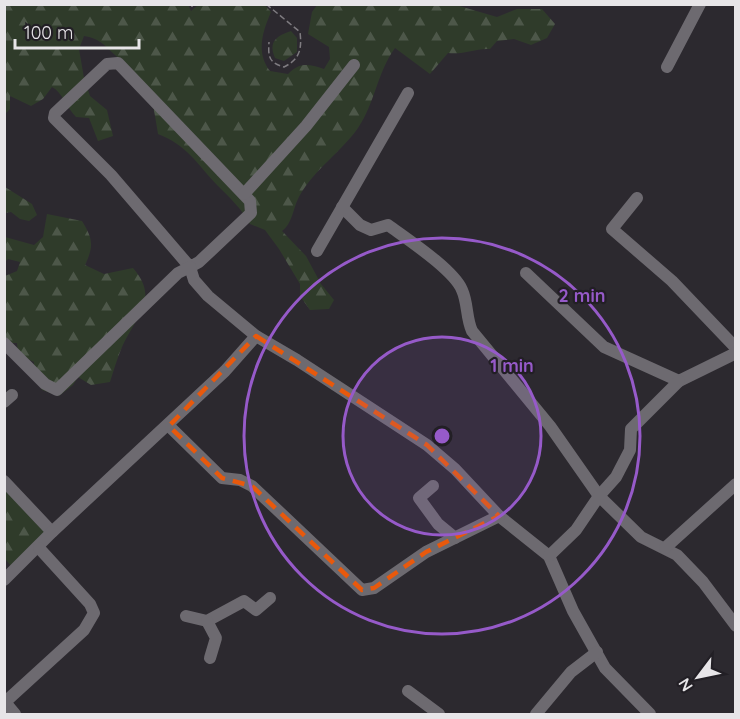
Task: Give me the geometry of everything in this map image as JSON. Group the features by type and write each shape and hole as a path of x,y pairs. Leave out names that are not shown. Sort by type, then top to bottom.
{"street":[{"path":"667,67 700,4"},
{"path":"4,343 45,384 57,390 178,273 190,267 199,262 251,213 250,201 118,63 107,64 55,113 54,118 111,176 190,267 194,280 208,296 256,336 427,445 455,469 498,516 549,555 573,611 605,668 650,714"},
{"path":"243,194 306,126 354,65"},
{"path":"317,251 408,93"},
{"path":"637,198 612,229 672,282 735,348"},
{"path":"342,207 360,225 371,230 388,225 454,279 464,294 472,331 550,426 599,496 641,537 677,555 703,582 735,626"},
{"path":"526,273 604,346 679,381"},
{"path":"4,580 39,548 52,532 225,372 256,336"},
{"path":"549,555 576,530 599,496 616,477 630,450 631,429 679,381 735,353"},
{"path":"169,426 222,478 240,480 252,486 362,590 374,588 426,552 498,516"},
{"path":"4,481 52,532"},
{"path":"665,548 735,484"},
{"path":"433,486 419,498 438,524 455,538"},
{"path":"15,714 5,702 84,630 94,613 90,604 39,548"},
{"path":"186,616 207,621 244,602 256,610 270,598"},
{"path":"207,621 216,638 210,658"},
{"path":"536,714 566,677 597,652"},
{"path":"408,691 439,714"}],"path":[{"path":"266,4 300,32 302,48 295,62 284,67 274,64 268,56 269,42"}],"highlighted area":[{"path":"256,336 427,445 499,516 426,552 374,588 362,590 252,486 222,478 169,426"}],"green space":[{"path":"188,4 191,11 198,5 265,5 271,12 263,35 263,57 270,71 288,74 296,67 304,65 324,69 330,59 329,47 308,34 312,12 317,5 456,5 497,17 517,9 542,9 555,24 547,38 531,45 514,39 497,41 490,49 448,53 430,74 395,48 358,128 306,185 291,219 282,231 306,256 321,284 334,300 329,309 310,310 300,296 300,284 265,230 250,224 235,203 184,149 158,134 147,89 135,73 101,42 84,36 79,49 90,96 107,110 113,136 98,141 89,118 76,117 52,87 43,99 31,106 10,96 10,109 5,114 5,5"},
{"path":"291,31 297,38 297,52 284,61 275,58 272,48 275,40"},
{"path":"5,187 32,204 37,215 29,221 20,219 11,212 5,213"},
{"path":"47,214 82,221 91,243 85,265 104,274 133,268 144,287 145,295 141,311 122,348 110,382 91,385 78,377 73,385 59,396 42,390 33,374 34,362 18,354 17,343 5,343 5,276 17,271 20,262 8,259 5,262 5,237 34,245 43,237"},
{"path":"4,487 47,532 12,567 5,559"}]}
